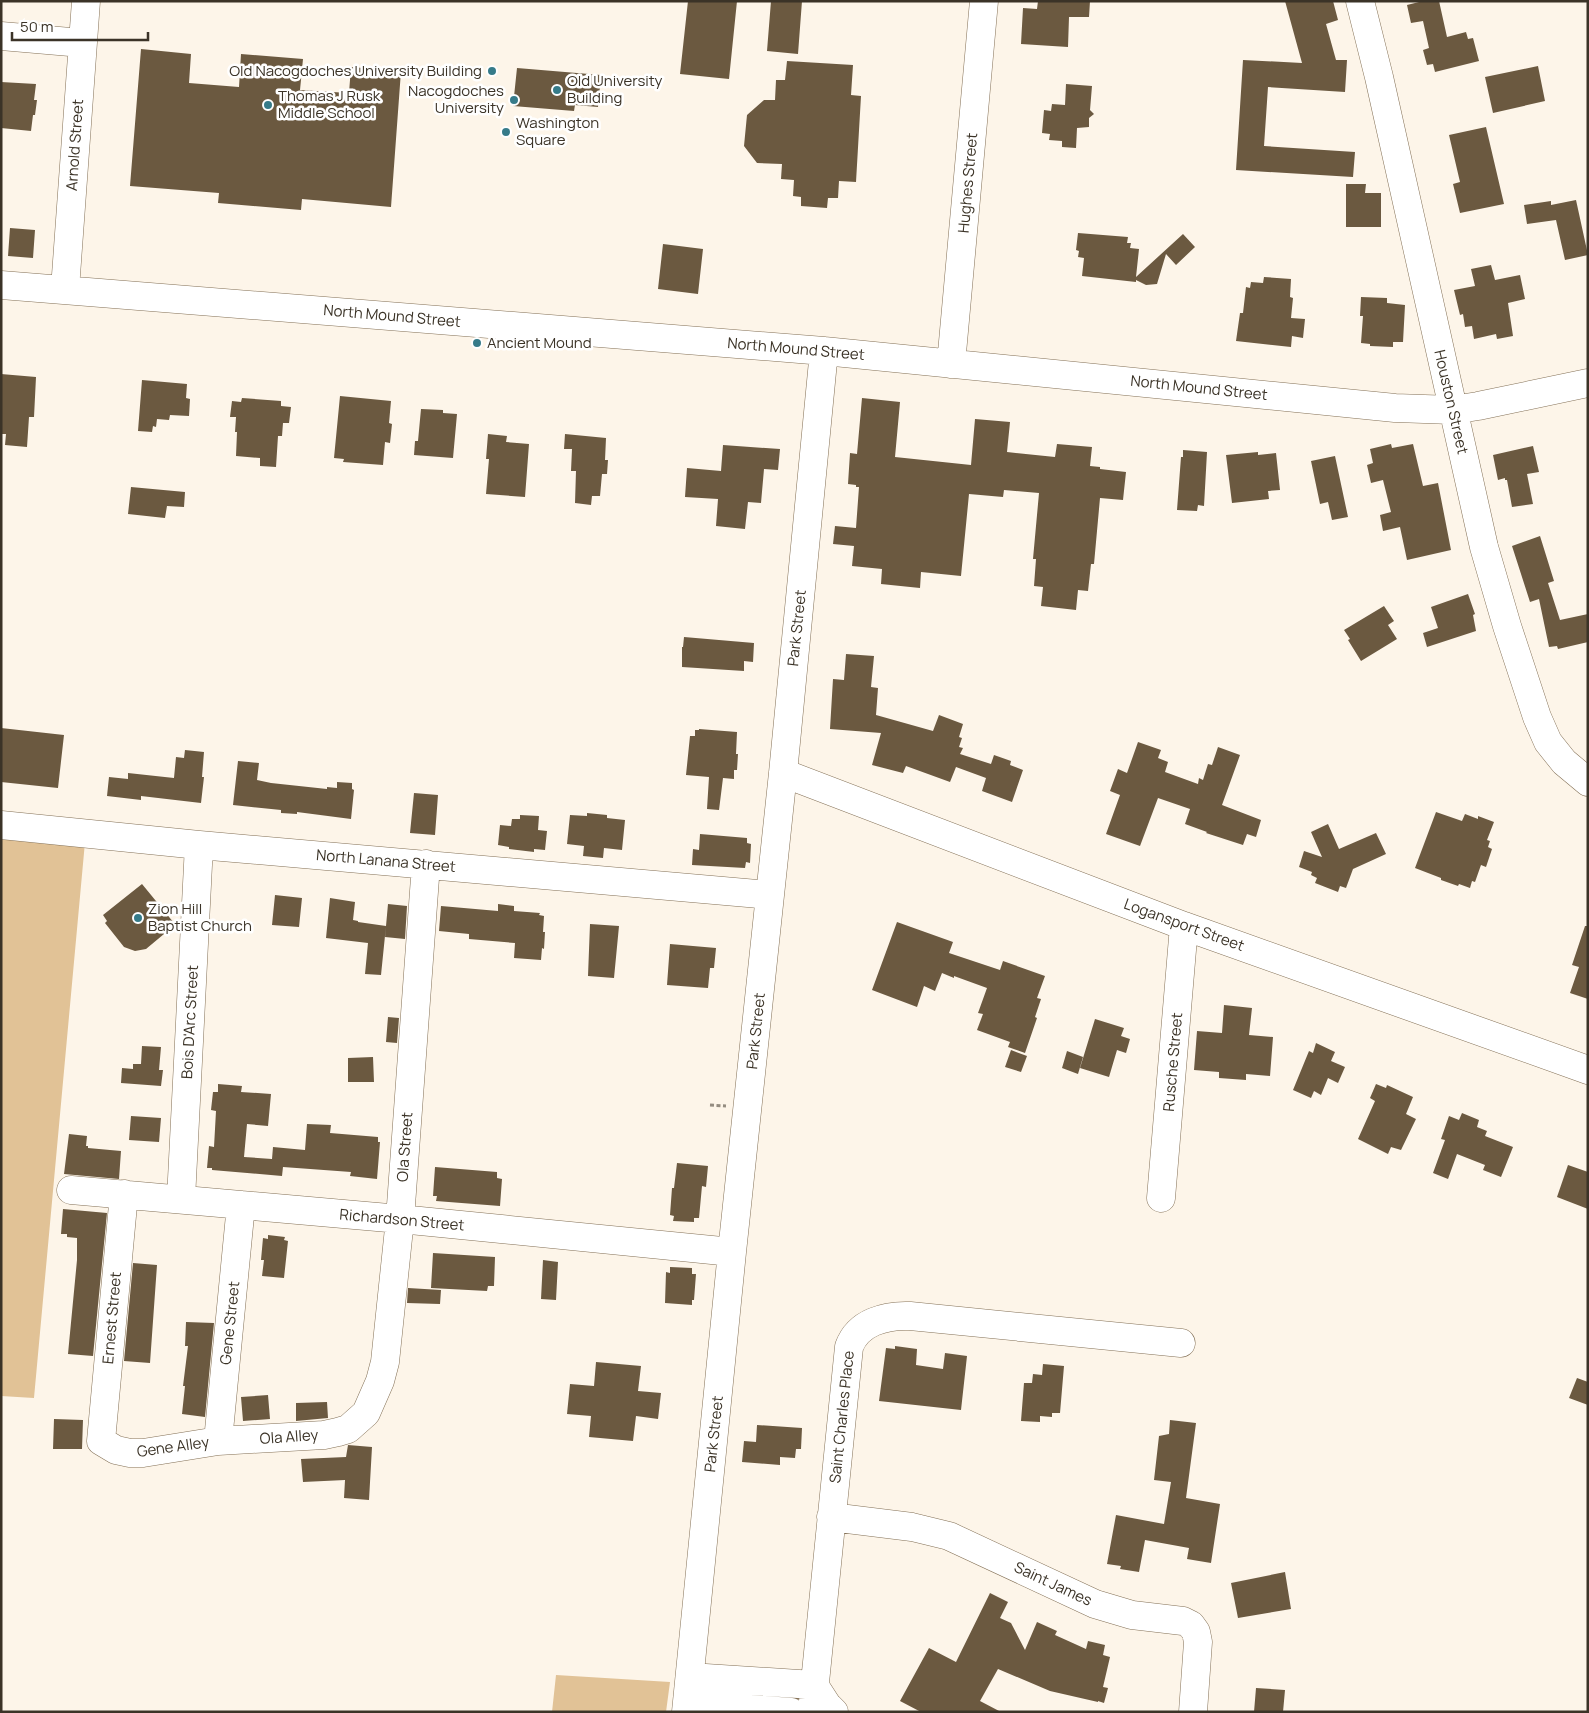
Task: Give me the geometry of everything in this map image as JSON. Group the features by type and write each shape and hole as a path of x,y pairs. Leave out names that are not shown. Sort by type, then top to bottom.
{"street":[{"name":"Arnold Street","path":"65,289 86,1"},
{"name":"Hughes Street","path":"951,364 984,1"},
{"name":"Houston Street","path":"1360,1 1379,76 1484,547 1507,626 1537,716 1548,742 1564,762 1588,782"},
{"path":"1,36 82,43"},
{"name":"North Mound Street","path":"1,285 824,351 1395,408 1453,410 1588,383"},
{"name":"Park Street","path":"687,1708 732,1252 783,773 824,351"},
{"name":"Logansport Street","path":"783,773 1184,926 1588,1070"},
{"name":"North Lanana Street","path":"1,825 199,845 770,895"},
{"name":"Bois D'Arc Street","path":"181,1199 199,845"},
{"name":"Ola Street","path":"357,1422 366,1413 374,1397 385,1362 400,1219 426,864"},
{"name":"Rusche Street","path":"1161,1198 1184,926"},
{"name":"Richardson Street","path":"71,1190 400,1219 732,1252"},
{"name":"Ernest Street","path":"101,1441 124,1194"},
{"name":"Gene Street","path":"218,1441 241,1205"},
{"name":"Saint Charles Place","path":"812,1712 849,1347 852,1339 858,1333 875,1320 892,1316 910,1316 1181,1343"},
{"name":"Ola Alley","path":"218,1441 324,1435 348,1429 357,1422"},
{"name":"Gene Alley","path":"101,1441 116,1450 143,1453 218,1441"},
{"name":"Saint James","path":"831,1517 912,1527 948,1536 1095,1604 1117,1612 1174,1619 1192,1625 1198,1642 1192,1712"},
{"path":"690,1677 814,1685 834,1712"},
{"path":"687,1708 791,1712"}],"shaded area":[{"path":"1,834 85,842 34,1398 1,1396"},
{"path":"556,1675 670,1682 666,1712 552,1712"}],"building":[{"path":"688,1 737,1 729,79 680,74"},
{"path":"771,1 802,1 798,54 767,51"},
{"path":"1038,1 1090,1 1089,17 1069,17 1068,47 1021,44 1023,8 1037,9"},
{"path":"1285,1 1333,1 1338,20 1326,24 1336,60 1347,60 1345,92 1268,87 1264,146 1355,152 1353,177 1236,170 1243,60 1302,63"},
{"path":"1423,1 1439,1 1447,37 1466,32 1468,39 1473,38 1479,61 1435,72 1433,64 1427,65 1423,50 1429,48 1423,21 1411,23 1407,5"},
{"name":"Thomas J Rusk Middle School","path":"141,49 191,54 189,83 239,87 241,54 303,59 300,90 349,93 351,67 401,71 391,207 302,199 301,210 218,203 219,193 130,186"},
{"path":"787,61 853,65 851,95 861,96 856,182 839,181 838,198 828,198 827,208 801,206 801,197 793,196 794,180 781,179 782,164 757,163 744,146 747,115 764,100 775,100 776,80 785,80"},
{"path":"1538,66 1545,101 1493,113 1485,77"},
{"name":"Old University Building","path":"517,68 601,75 598,107 575,105 574,111 513,106"},
{"path":"1,82 36,84 34,100 37,100 31,131 1,128"},
{"path":"1066,84 1092,86 1090,110 1094,114 1089,118 1089,127 1077,128 1076,148 1062,147 1062,141 1049,140 1050,134 1042,133 1044,110 1051,111 1052,104 1065,105"},
{"path":"1486,127 1504,204 1460,213 1453,184 1460,182 1449,135"},
{"path":"1346,184 1366,184 1365,193 1381,193 1381,227 1346,227"},
{"path":"1576,200 1588,255 1565,260 1556,220 1527,224 1524,205 1551,201 1551,205"},
{"path":"10,228 35,230 33,258 8,256"},
{"path":"1078,233 1128,237 1127,243 1131,243 1130,248 1139,249 1136,277 1183,234 1195,247 1176,265 1166,254 1157,284 1146,285 1136,280 1136,282 1082,276 1084,258 1078,257 1079,251 1076,250"},
{"path":"663,244 703,249 698,294 658,289"},
{"path":"1491,265 1495,280 1520,275 1525,299 1508,303 1513,336 1497,339 1496,334 1474,339 1472,326 1465,327 1463,314 1460,315 1454,290 1475,286 1471,269"},
{"path":"1264,277 1291,279 1290,297 1293,298 1291,318 1305,319 1303,338 1292,336 1291,347 1236,341 1240,313 1243,313 1246,287 1250,288 1251,282 1263,283"},
{"path":"1361,297 1387,298 1387,303 1405,305 1403,342 1393,342 1393,347 1370,346 1370,344 1361,343 1363,316 1360,316"},
{"path":"1,374 36,377 34,417 29,417 27,447 5,445 6,434 1,434"},
{"path":"142,380 187,384 186,398 190,399 189,416 170,415 169,420 157,419 156,427 153,426 152,432 138,431"},
{"path":"340,396 391,401 389,423 392,424 390,443 385,442 383,465 343,462 344,459 334,458"},
{"path":"242,398 281,401 281,406 291,407 289,423 283,423 282,436 278,436 276,467 260,466 260,458 236,456 236,417 230,417 232,401 241,402"},
{"path":"862,398 900,402 895,457 971,465 975,419 1010,422 1007,452 1055,457 1057,444 1092,447 1090,466 1126,472 1123,500 1100,498 1094,564 1091,564 1088,591 1078,590 1076,610 1041,606 1043,587 1034,586 1036,559 1033,559 1039,493 1004,490 1003,497 969,494 961,576 921,572 920,588 881,584 882,569 852,566 854,546 833,544 835,526 856,528 859,487 848,484 850,453 857,454"},
{"path":"421,409 443,410 443,413 457,414 453,458 414,455 415,441 418,441"},
{"path":"488,434 507,436 506,442 529,444 525,497 486,494 489,459 486,459"},
{"path":"565,434 606,438 605,460 608,460 607,474 602,474 600,496 592,496 591,505 575,503 576,471 571,471 572,449 564,449"},
{"path":"1391,444 1392,448 1413,444 1423,486 1438,483 1451,550 1407,560 1400,527 1383,531 1380,515 1391,512 1383,480 1371,483 1367,465 1373,463 1370,449"},
{"path":"723,445 780,449 778,470 764,469 761,503 748,502 745,529 716,526 718,499 685,497 687,468 721,471"},
{"path":"1533,446 1539,472 1527,474 1533,504 1512,507 1507,480 1505,478 1498,480 1493,455"},
{"path":"1183,450 1207,452 1204,506 1198,505 1197,511 1177,510"},
{"path":"1258,452 1258,455 1276,453 1280,490 1268,491 1269,499 1232,503 1226,455"},
{"path":"1335,456 1348,517 1332,520 1328,502 1320,504 1311,461"},
{"path":"131,487 185,492 184,507 167,506 165,518 128,514"},
{"path":"1540,536 1554,581 1548,583 1560,620 1588,614 1588,642 1558,649 1557,646 1549,647 1539,599 1530,602 1512,546"},
{"path":"1468,594 1475,614 1473,615 1476,631 1427,647 1423,633 1438,628 1431,607"},
{"path":"1384,606 1394,621 1388,625 1397,639 1361,661 1344,630"},
{"path":"684,637 754,643 753,662 744,661 744,671 682,667"},
{"path":"846,654 874,656 871,687 878,688 876,715 933,731 939,715 963,724 959,737 962,738 959,747 963,748 960,754 991,764 994,755 1011,761 1010,765 1023,770 1012,802 982,791 986,778 956,767 950,782 906,766 903,773 872,765 881,733 830,729 833,679 844,680"},
{"path":"1,728 64,735 58,788 1,782"},
{"path":"695,730 737,732 737,770 734,770 734,779 723,778 719,810 707,809 709,777 686,775 690,736 695,736"},
{"path":"1138,742 1161,750 1158,758 1168,762 1165,772 1198,784 1199,778 1203,780 1208,764 1212,765 1218,747 1240,755 1222,805 1261,820 1256,837 1247,834 1243,845 1206,833 1185,824 1190,809 1158,798 1140,846 1106,834 1120,795 1110,791 1118,769 1127,773"},
{"path":"185,750 204,752 201,803 141,796 141,800 107,796 109,777 128,779 128,773 174,778 176,757 184,758"},
{"path":"238,761 259,763 257,780 271,783 327,789 327,787 337,788 337,782 352,783 352,789 354,790 351,819 297,812 297,814 281,813 281,810 233,805"},
{"path":"414,793 438,795 435,835 410,833"},
{"path":"1436,812 1462,821 1465,814 1478,819 1478,816 1494,822 1487,840 1490,841 1488,847 1492,849 1486,867 1481,865 1475,882 1472,881 1470,888 1441,880 1441,878 1415,868"},
{"path":"587,813 607,815 607,818 625,820 622,850 604,848 603,858 583,856 584,846 567,844 570,815 587,816"},
{"path":"520,815 539,816 538,830 547,831 545,850 534,849 534,852 509,849 509,847 498,845 500,825 511,826 512,819 520,819"},
{"path":"1328,824 1339,849 1376,833 1386,854 1353,869 1346,888 1340,886 1338,892 1315,883 1317,878 1311,875 1312,872 1299,867 1304,851 1322,857 1311,832"},
{"path":"700,834 747,838 747,843 751,844 750,863 746,862 745,868 692,865 693,849 699,850"},
{"name":"Zion Hill Baptist Church","path":"142,884 174,923 168,928 170,929 146,949 135,951 124,947 105,923 107,921 103,915"},
{"path":"275,895 302,898 299,927 272,925"},
{"path":"330,898 355,902 353,920 386,926 381,975 365,974 368,943 326,938"},
{"path":"388,904 407,906 405,939 385,937"},
{"path":"498,904 514,906 514,911 540,913 539,915 544,916 544,949 542,948 541,960 514,958 515,943 469,939 469,934 439,931 441,906 498,911"},
{"path":"897,922 953,942 949,953 1000,970 1003,961 1045,976 1037,998 1041,999 1035,1017 1037,1018 1025,1053 1008,1047 1010,1042 977,1030 983,1014 978,1013 987,988 942,973 935,991 924,986 917,1007 872,990"},
{"path":"590,924 619,926 614,978 588,976"},
{"path":"1585,926 1588,926 1588,999 1570,993 1579,967 1572,965"},
{"path":"670,944 716,948 714,968 710,968 708,988 667,985"},
{"path":"1224,1005 1252,1008 1249,1035 1273,1037 1270,1076 1246,1074 1246,1080 1219,1078 1219,1072 1194,1070 1197,1031 1222,1033"},
{"path":"388,1017 399,1018 397,1043 386,1042"},
{"path":"1095,1019 1124,1028 1121,1036 1130,1039 1126,1053 1117,1050 1109,1077 1080,1068"},
{"path":"1316,1043 1335,1052 1331,1061 1345,1067 1338,1083 1328,1078 1321,1095 1314,1091 1311,1098 1293,1090 1309,1051 1313,1053"},
{"path":"142,1046 161,1047 159,1070 163,1070 161,1086 121,1083 122,1068 133,1069 133,1064 141,1064"},
{"path":"1011,1050 1027,1056 1021,1072 1005,1067"},
{"path":"1067,1051 1083,1057 1078,1074 1062,1068"},
{"path":"373,1057 374,1082 348,1082 348,1058"},
{"path":"218,1084 242,1086 241,1092 271,1094 268,1126 247,1124 244,1157 272,1159 273,1147 305,1150 307,1124 331,1125 330,1133 378,1137 378,1142 380,1142 377,1179 350,1176 351,1172 283,1167 282,1176 207,1168 209,1146 214,1147 216,1111 211,1110 213,1092 218,1092"},
{"path":"1376,1084 1386,1088 1387,1085 1413,1097 1406,1114 1416,1119 1401,1150 1391,1147 1388,1154 1358,1139 1375,1101 1370,1098"},
{"path":"1462,1113 1479,1120 1477,1127 1487,1131 1485,1136 1513,1147 1501,1177 1483,1170 1485,1165 1457,1154 1448,1179 1433,1173 1445,1140 1441,1139 1449,1116 1459,1120"},
{"path":"131,1116 161,1118 159,1142 129,1140"},
{"path":"69,1134 87,1136 86,1146 88,1148 121,1151 119,1179 64,1174"},
{"path":"677,1163 708,1166 706,1187 702,1186 699,1218 694,1218 694,1222 673,1221 674,1216 670,1215 672,1188 674,1188"},
{"path":"1568,1165 1588,1172 1588,1209 1557,1197"},
{"path":"435,1167 497,1172 497,1178 502,1179 500,1206 436,1201 437,1196 433,1196"},
{"path":"63,1209 107,1213 93,1356 68,1354 77,1260 77,1238 61,1234"},
{"path":"268,1235 285,1237 284,1240 288,1241 284,1278 262,1276 264,1260 261,1260 263,1238 268,1239"},
{"path":"433,1253 495,1257 494,1286 488,1286 487,1291 431,1288"},
{"path":"543,1260 558,1262 556,1300 541,1299"},
{"path":"133,1263 157,1265 150,1363 124,1361"},
{"path":"670,1267 692,1268 692,1274 696,1274 692,1305 665,1303 666,1272 670,1273"},
{"path":"408,1288 441,1290 440,1304 407,1303"},
{"path":"186,1322 214,1323 205,1417 182,1414 188,1346 185,1346"},
{"path":"895,1346 917,1349 916,1365 943,1369 945,1353 967,1356 961,1410 879,1401 886,1348 895,1349"},
{"path":"596,1362 641,1366 638,1391 661,1393 658,1419 636,1416 633,1441 589,1437 591,1416 567,1414 570,1384 594,1386"},
{"path":"1043,1364 1064,1366 1060,1413 1052,1413 1052,1417 1040,1416 1040,1422 1021,1421 1024,1383 1032,1383 1033,1374 1042,1375"},
{"path":"1577,1378 1588,1382 1588,1405 1569,1398"},
{"path":"268,1395 270,1419 243,1421 241,1397"},
{"path":"327,1402 328,1418 296,1421 296,1403"},
{"path":"54,1419 83,1420 82,1449 53,1449"},
{"path":"1170,1420 1196,1423 1186,1498 1220,1504 1211,1563 1187,1559 1189,1548 1145,1540 1139,1572 1120,1569 1121,1566 1107,1564 1116,1515 1164,1524 1171,1482 1154,1480 1159,1436 1169,1434"},
{"path":"757,1425 802,1428 801,1449 796,1449 795,1458 780,1457 780,1465 742,1462 744,1441 756,1442"},
{"path":"348,1445 372,1447 369,1500 344,1498 345,1480 303,1482 301,1459 346,1457"},
{"path":"1285,1572 1291,1609 1238,1618 1231,1583"},
{"path":"990,1593 1008,1602 1000,1618 1011,1623 1025,1650 1037,1622 1057,1631 1055,1635 1086,1649 1088,1641 1105,1645 1103,1655 1110,1657 1103,1687 1108,1688 1104,1703 1050,1691 998,1669 980,1701 1001,1712 921,1712 900,1701 929,1648 956,1662"},
{"path":"1256,1688 1285,1690 1283,1712 1254,1712"}],"place":[{"name":"Old Nacogdoches University Building","path":"492,71"},
{"name":"Old University Building","path":"557,90"},
{"name":"Nacogdoches University","path":"514,100"},
{"name":"Thomas J Rusk Middle School","path":"268,105"},
{"name":"Washington Square","path":"506,132"},
{"name":"Ancient Mound","path":"477,343"},
{"name":"Zion Hill Baptist Church","path":"138,918"}]}
